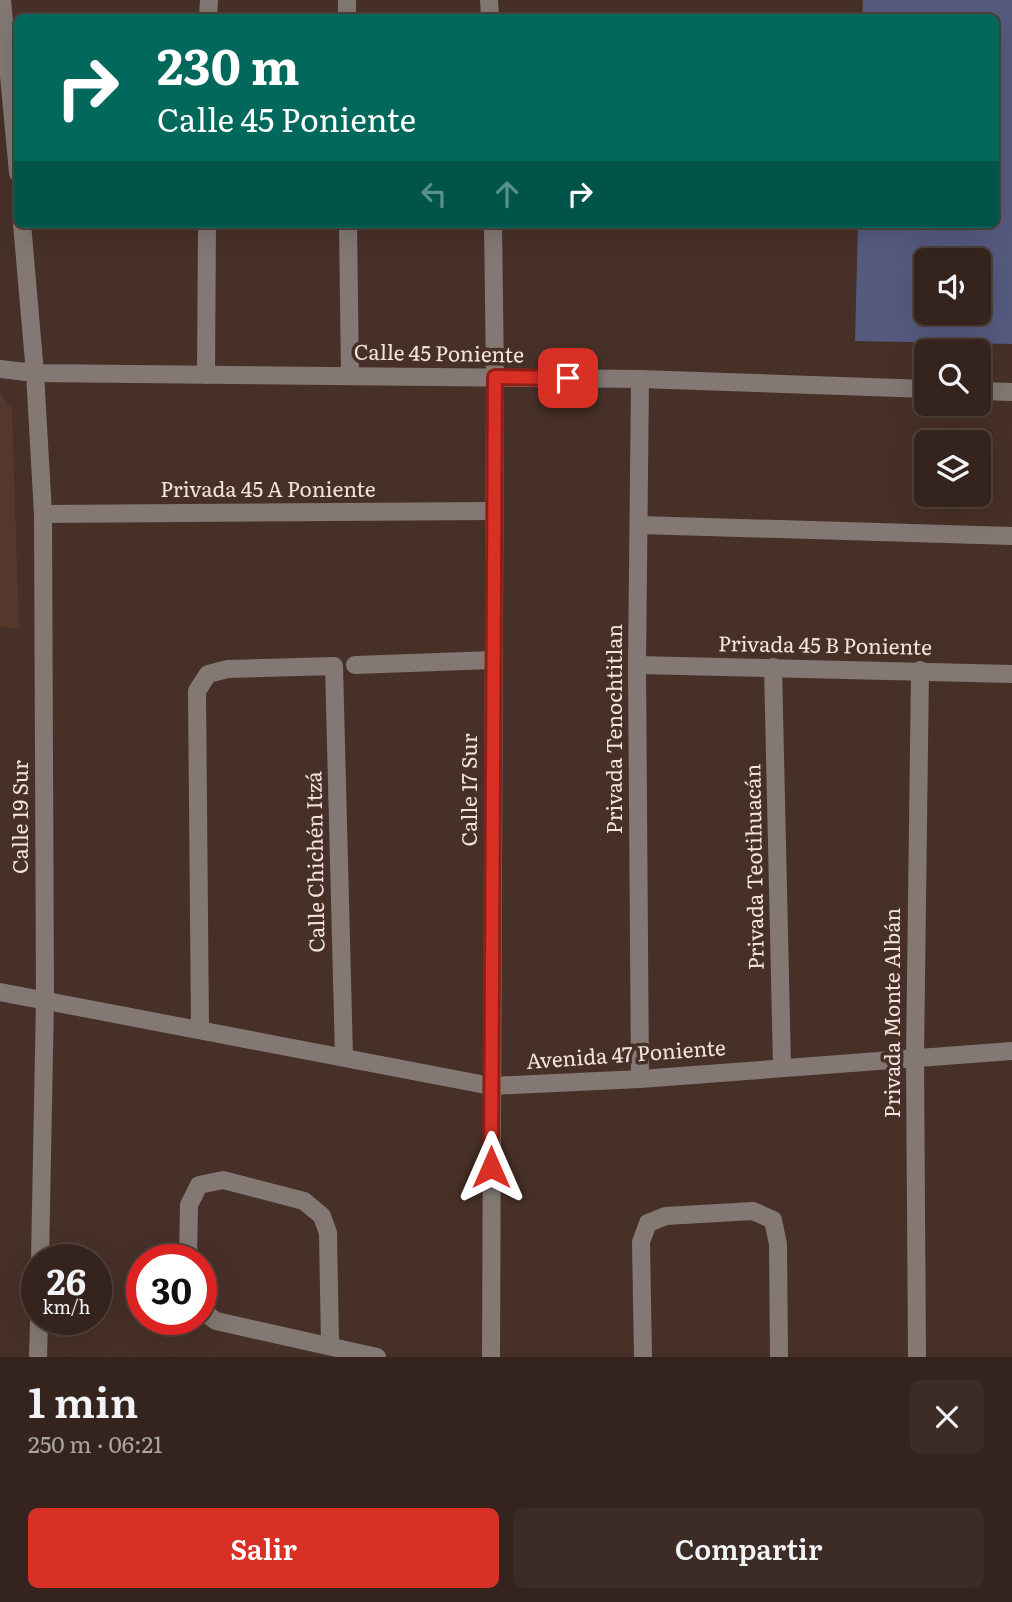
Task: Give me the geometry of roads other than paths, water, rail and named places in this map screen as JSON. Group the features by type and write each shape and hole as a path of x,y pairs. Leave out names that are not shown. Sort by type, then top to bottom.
{"street":[{"path":"2,0 14,130"},
{"name":"Calle 19 Sur","path":"22,228 35,373 43,514 45,1000 40,1244"},
{"path":"206,375 207,228"},
{"path":"348,228 349,376"},
{"name":"Calle 17 Sur","path":"491,1357 495,377 493,228"},
{"path":"0,369 35,373"},
{"name":"Calle 45 Poniente","path":"35,373 640,379 914,389"},
{"name":"Privada Tenochtitlan","path":"640,379 637,665 640,1079"},
{"path":"991,391 1012,392"},
{"name":"Privada 45 A Poniente","path":"43,514 494,511"},
{"path":"640,525 1012,536"},
{"path":"355,665 493,660"},
{"name":"Privada 45 B Poniente","path":"637,665 981,671 1012,674"},
{"name":"Calle Chichén Itzá","path":"200,1029 198,691 208,674 228,669 334,666 344,1057"},
{"name":"Privada Teotihuacán","path":"772,667 782,1066"},
{"name":"Privada Monte Albán","path":"917,1357 915,1057 920,670"},
{"name":"Avenida 47 Poniente","path":"0,992 491,1086 640,1079 782,1066 1012,1051"},
{"path":"188,1244 189,1205 199,1185 223,1180 304,1201 322,1216 328,1233 330,1345"},
{"path":"643,1357 640,1242 648,1223 666,1216 752,1211 773,1220 778,1244 779,1357"},
{"path":"217,1321 377,1357"},
{"path":"38,1357 39,1335"}]}
